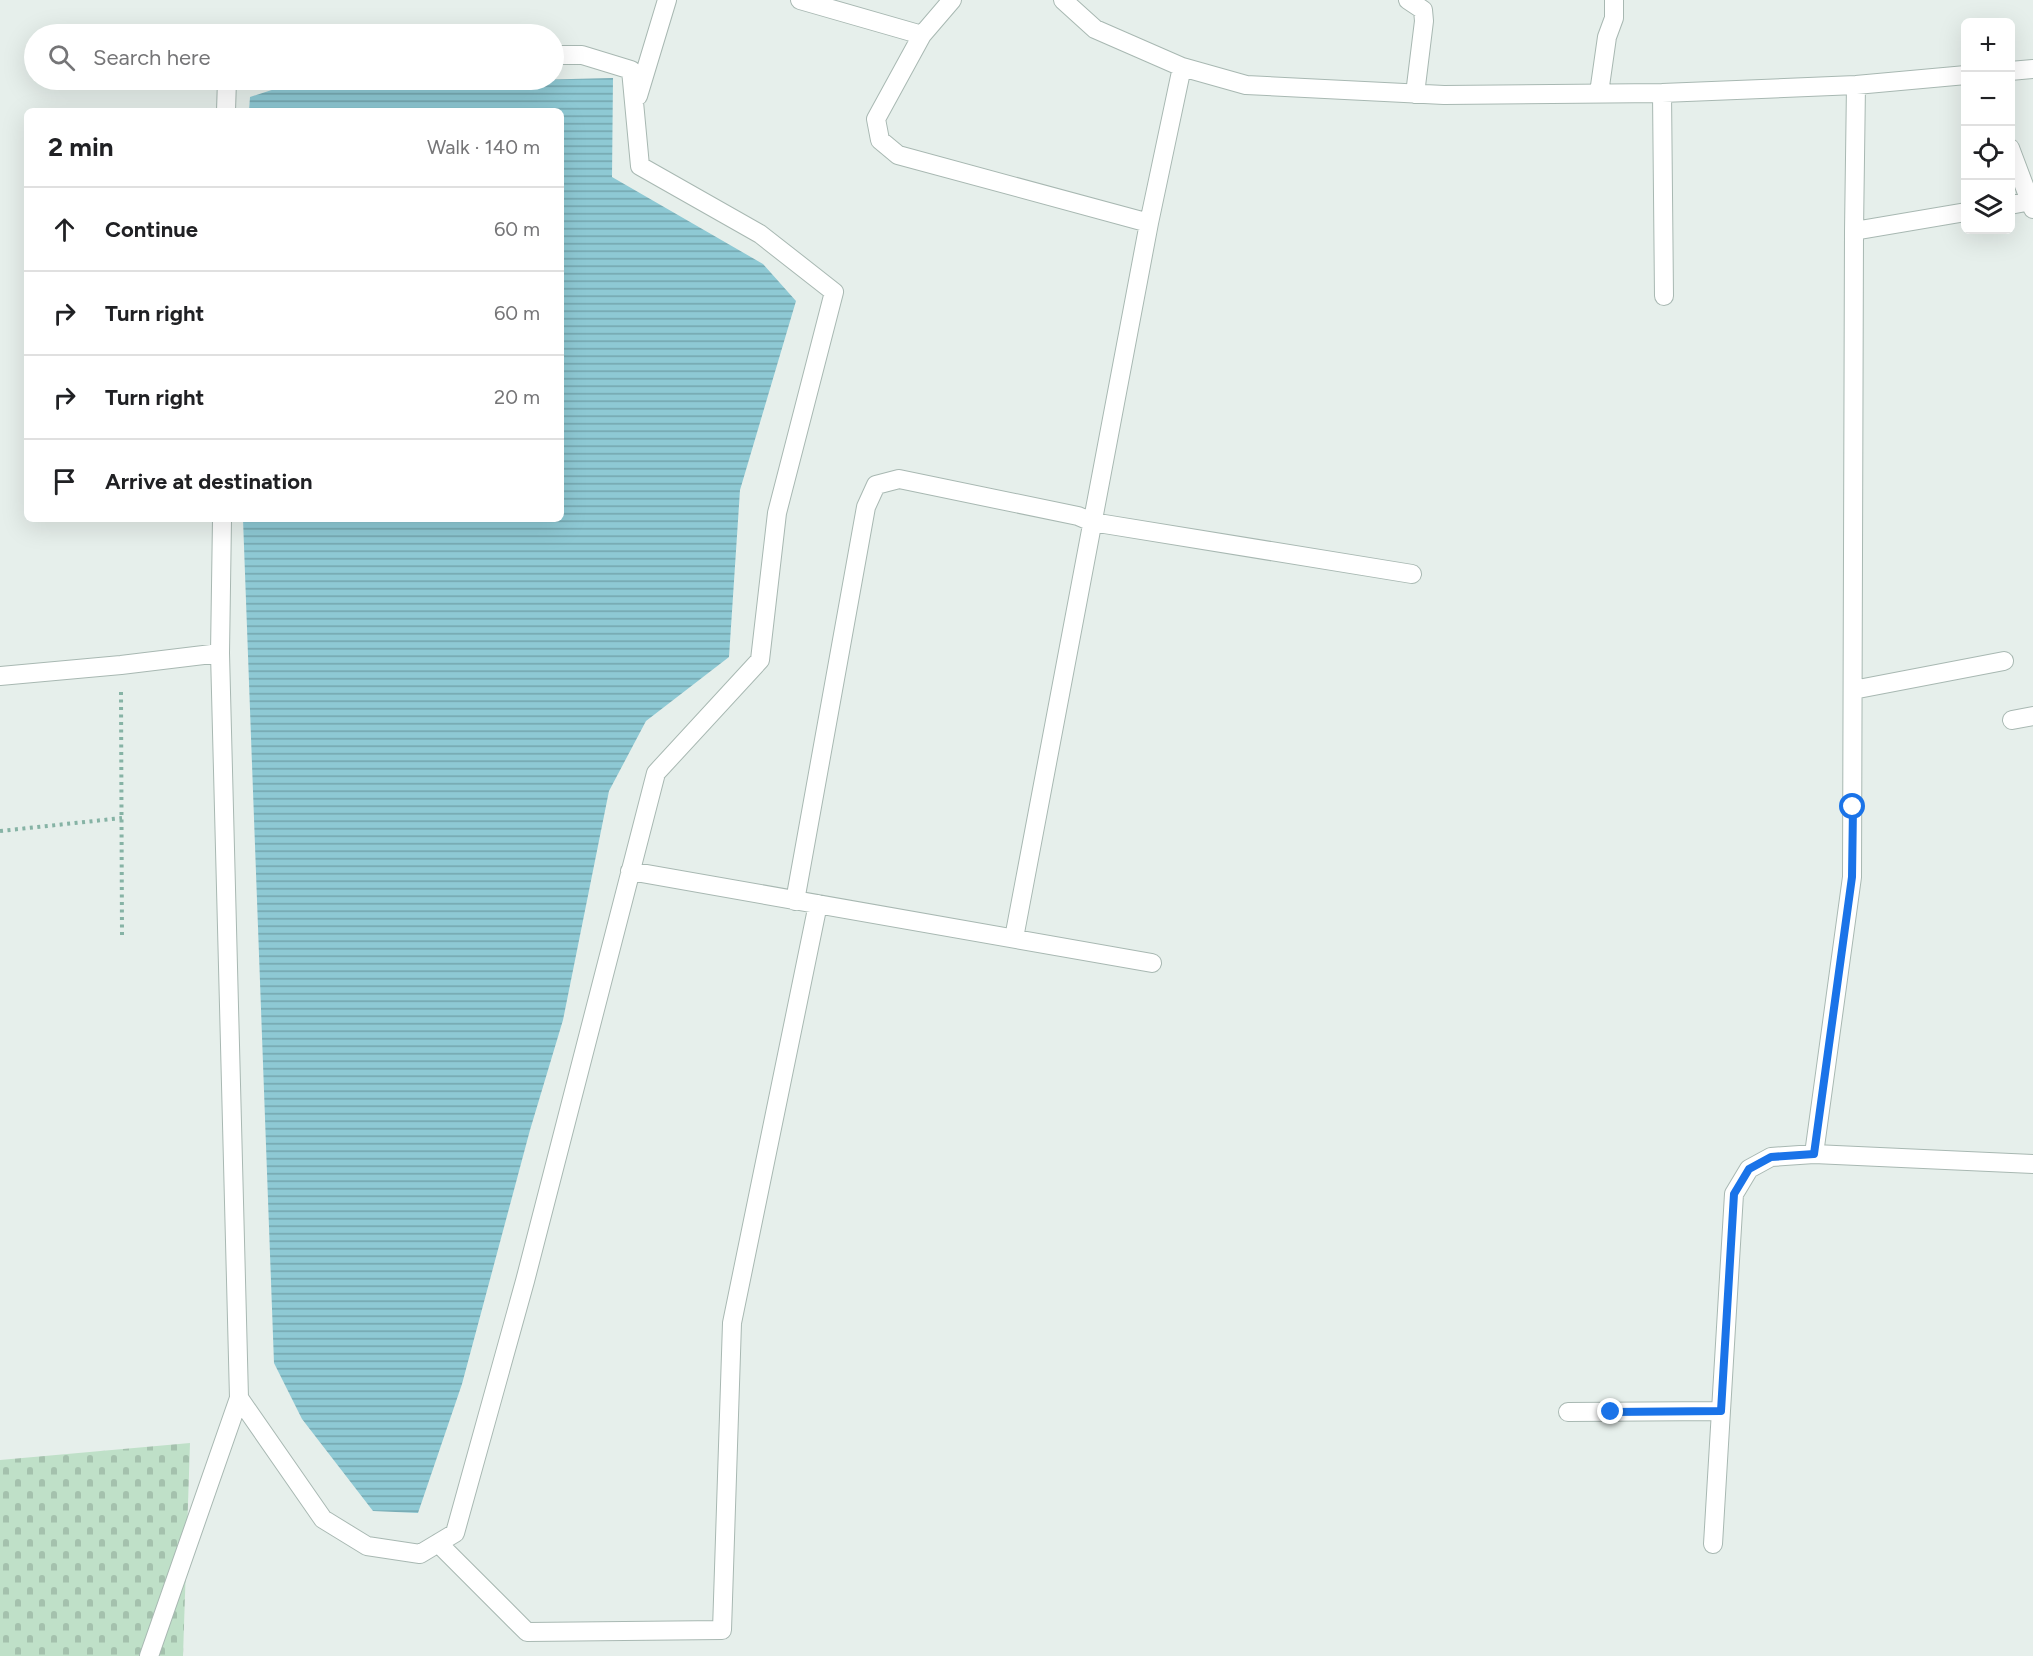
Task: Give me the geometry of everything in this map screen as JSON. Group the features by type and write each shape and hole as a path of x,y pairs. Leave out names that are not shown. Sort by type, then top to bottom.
{"street":[{"path":"635,106 667,0"},
{"path":"800,0 922,35"},
{"path":"952,0 922,35 876,120 880,140 898,155 1149,223"},
{"path":"1063,0 1095,29 1182,67 1246,85 1444,95 1662,93 1856,84 1961,75"},
{"path":"1408,0 1423,10 1424,21 1415,94"},
{"path":"1599,93 1606,37 1614,18 1614,0"},
{"path":"239,1398 322,1519 367,1546 420,1554 455,1533 525,1281 656,772 760,660 777,513 834,292 760,234 640,166 631,70 582,55 564,56"},
{"path":"1014,938 1149,223 1182,67"},
{"path":"2015,71 2033,69"},
{"path":"1814,1154 1852,877 1856,84"},
{"path":"226,108 227,90"},
{"path":"1662,93 1665,296"},
{"path":"2015,161 2032,205 2015,205"},
{"path":"1854,231 1961,213"},
{"path":"795,901 866,507 876,485 899,479 1078,516 1092,522 1412,574"},
{"path":"149,1656 239,1398 220,653 222,522"},
{"path":"0,676 220,653"},
{"path":"1853,690 2004,661"},
{"path":"2012,720 2033,716"},
{"path":"630,871 1152,963"},
{"path":"438,1543 527,1632 722,1630 732,1323 818,904"},
{"path":"1713,1544 1734,1194 1749,1169 1771,1157 1814,1154 2033,1164"},
{"path":"1568,1412 1721,1411"}],"path":[{"path":"121,665 123,935"},
{"path":"0,831 122,818"}],"green space":[{"path":"190,1443 183,1656 0,1656 0,1460"}],"water":[{"path":"613,78 612,177 763,264 796,301 740,490 729,657 646,721 609,791 563,1020 530,1130 462,1384 418,1513 373,1511 302,1419 274,1363 243,522 564,522 564,108 249,108 250,97 272,90 564,90 564,79"}],"route":[{"path":"1611,1412 1721,1411 1734,1194 1749,1169 1771,1157 1814,1154 1852,877 1853,807"}]}
